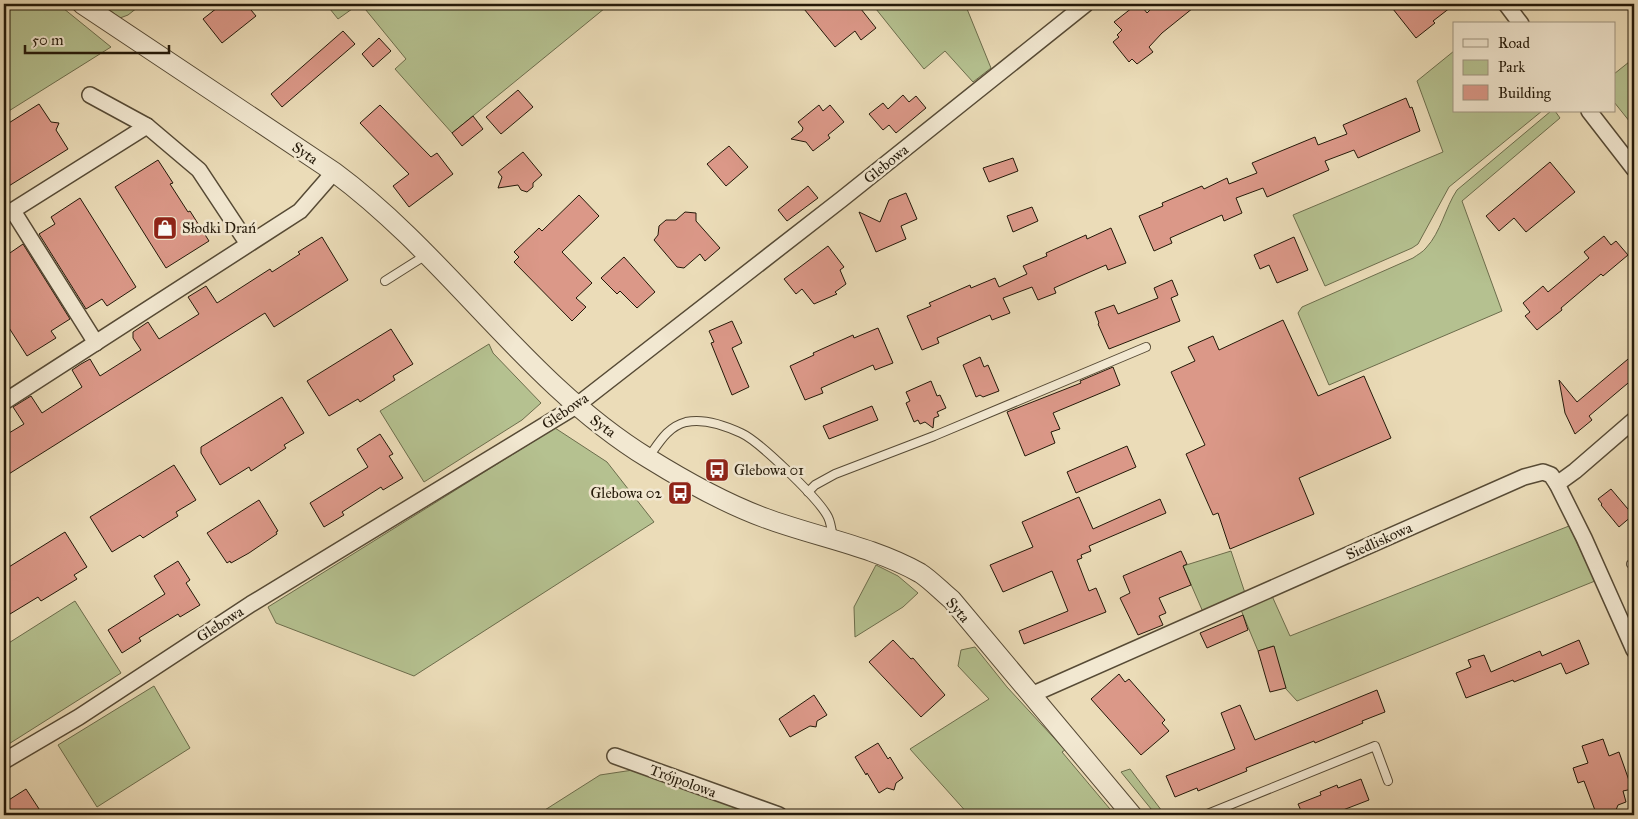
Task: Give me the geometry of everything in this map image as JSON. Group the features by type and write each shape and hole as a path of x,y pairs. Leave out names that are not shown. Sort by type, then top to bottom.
{"street":[{"name":"Syta","path":"82,4 334,172 380,208 558,389 600,426 648,458 740,508 797,529 834,539 886,557 921,574 952,600 1132,815"},
{"name":"Glebowa","path":"4,761 79,717 250,604 576,406 842,200 1086,4"},
{"path":"1506,4 1520,22"},
{"path":"90,94 146,126 198,170 248,244"},
{"path":"1590,112 1634,169"},
{"path":"96,343 8,214 146,126"},
{"path":"4,402 300,210 334,172"},
{"path":"1634,420 1575,471 1557,484 1584,538 1634,650"},
{"name":"Siedliskowa","path":"1031,695 1524,477 1543,472 1551,475 1557,484"},
{"name":"Trójpolowa","path":"615,756 779,815"}],"lane":[{"path":"385,281 426,255"},
{"path":"808,492 815,485 835,474 934,436 1146,347"},
{"path":"648,458 669,430 695,420 711,422 742,433 761,447 808,492 828,517 834,539"},
{"path":"1205,815 1375,746 1388,781"}],"green space":[{"path":"4,4 58,4 111,47 4,114"},
{"path":"102,4 142,4 128,15 120,18"},
{"path":"326,4 359,4 338,19"},
{"path":"361,4 610,4 452,133 395,69 406,59"},
{"path":"872,4 965,4 991,68 973,82 945,51 924,69"},
{"path":"1453,52 1453,112 1541,112 1449,187 1418,244 1325,286 1293,215 1443,152 1417,81"},
{"path":"1634,58 1634,127 1616,104 1616,72"},
{"path":"1550,112 1556,112 1560,118 1462,201 1502,311 1329,385 1298,313 1302,307 1413,258 1422,252 1435,235 1457,190"},
{"path":"489,344 493,353 541,403 522,420 424,482 380,411"},
{"path":"555,428 607,462 654,522 414,676 276,623 268,607"},
{"path":"1569,526 1595,581 1297,701 1286,689 1273,646 1258,651 1241,610 1272,596 1290,636"},
{"path":"1231,551 1245,593 1203,612 1183,566"},
{"path":"876,565 898,576 918,593 903,607 855,637 854,607"},
{"path":"75,601 121,673 4,747 4,646"},
{"path":"975,647 1007,687 1065,750 1062,752 1115,815 969,815 910,749 989,699 958,666 961,650"},
{"path":"154,686 190,748 97,807 58,745"},
{"path":"1130,769 1165,815 1156,815 1121,772"},
{"path":"633,770 763,815 537,815 600,775"}],"building":[{"path":"222,4 246,4 256,16 222,43 203,19"},
{"path":"800,4 857,4 876,28 861,40 855,31 835,47"},
{"path":"1137,4 1140,4 1147,13 1156,4 1198,4 1162,33 1149,47 1153,52 1137,64 1132,59 1129,62 1113,42 1119,37 1117,35 1122,30 1114,22"},
{"path":"1389,4 1455,4 1433,21 1435,23 1416,38"},
{"path":"343,31 355,44 282,107 271,94"},
{"path":"379,38 391,51 373,67 362,54"},
{"path":"518,90 533,107 501,134 486,117"},
{"path":"903,95 909,102 916,96 926,108 896,133 889,125 883,130 869,114 883,103 888,109"},
{"path":"1406,98 1410,108 1412,107 1420,131 1358,158 1354,150 1325,161 1329,170 1267,197 1263,188 1236,198 1242,213 1224,221 1222,215 1170,238 1172,243 1154,251 1139,216 1163,206 1162,203 1202,186 1204,189 1227,178 1229,184 1257,173 1252,163 1315,137 1318,145 1347,134 1343,125"},
{"path":"39,104 51,122 59,123 56,130 68,149 4,189 4,126"},
{"path":"380,105 431,157 437,153 453,174 409,207 393,186 409,174 360,123"},
{"path":"819,105 823,111 830,105 844,122 828,135 830,138 813,151 806,142 791,139 802,131 803,128 798,122"},
{"path":"473,116 483,129 462,146 452,133"},
{"path":"729,146 748,167 726,186 707,164"},
{"path":"523,152 542,175 527,192 521,190 518,185 498,188 502,177 498,172"},
{"path":"1013,158 1018,171 989,182 983,168"},
{"path":"158,160 173,183 170,184 209,241 166,268 115,187"},
{"path":"1550,162 1575,192 1526,232 1514,218 1499,231 1486,216"},
{"path":"808,186 818,198 787,221 778,210"},
{"path":"906,193 917,219 901,226 906,239 876,252 859,212 880,222 889,200"},
{"path":"579,195 599,216 562,252 592,283 576,298 586,307 572,321 514,262 519,257 514,252 539,228 542,231"},
{"path":"80,198 136,287 107,306 102,299 86,309 39,234 55,224 51,217"},
{"path":"1032,207 1038,221 1013,232 1007,216"},
{"path":"685,212 696,213 696,221 720,248 705,261 700,254 684,268 677,267 654,240 658,235 659,226 666,220 676,220"},
{"path":"1111,228 1126,263 1108,270 1106,265 1054,288 1056,293 1038,300 1032,287 1003,298 1010,313 992,320 990,315 937,338 939,343 922,350 907,316 931,306 929,303 970,285 971,288 995,278 999,287 1027,274 1023,266 1047,256 1046,253 1086,235 1087,239"},
{"path":"1604,236 1611,245 1616,241 1628,255 1603,276 1601,274 1537,330 1525,316 1530,312 1523,303 1543,286 1548,292 1589,258 1584,252"},
{"path":"322,237 348,280 274,327 265,313 4,477 4,436 24,424 13,407 31,396 42,413 82,387 72,370 81,364 90,359 100,376 141,350 133,338 133,332 148,322 159,339 199,314 188,297 206,286 217,303 270,269 272,272"},
{"path":"1294,237 1308,270 1277,283 1269,265 1260,269 1254,255"},
{"path":"23,244 70,319 51,331 56,338 27,356 4,320 4,257"},
{"path":"828,246 844,267 840,270 846,284 835,292 837,294 814,304 802,289 796,294 784,279"},
{"path":"624,257 655,292 637,308 620,291 617,294 601,278"},
{"path":"1172,280 1178,295 1171,298 1180,321 1109,349 1095,312 1114,305 1118,314 1158,298 1154,288"},
{"path":"1283,320 1318,396 1364,376 1391,438 1299,478 1314,514 1230,549 1218,513 1213,515 1186,454 1205,445 1171,372 1195,361 1188,347 1213,336 1219,350"},
{"path":"732,321 742,343 732,348 749,387 732,395 711,343 714,342 709,331"},
{"path":"878,328 893,363 875,370 873,365 821,388 823,393 805,400 790,366 814,355 813,353 853,335 854,338"},
{"path":"391,329 413,364 393,376 395,380 360,402 358,399 329,416 307,381"},
{"path":"1634,354 1634,378 1589,416 1592,420 1575,434 1565,413 1559,380 1577,402"},
{"path":"980,357 984,367 988,365 999,391 983,397 980,395 976,397 963,365"},
{"path":"1113,367 1120,385 1053,413 1060,429 1051,432 1055,443 1025,456 1007,412 1081,383 1080,381"},
{"path":"931,381 937,396 940,395 946,408 937,412 939,416 934,418 933,428 925,422 920,424 918,420 914,422 906,403 910,401 906,392"},
{"path":"282,397 304,433 284,445 286,448 251,471 249,467 220,485 201,453 201,447"},
{"path":"872,406 878,420 829,439 823,426"},
{"path":"380,434 393,454 389,456 403,478 383,490 381,487 342,512 344,515 324,527 310,503 368,467 357,449"},
{"path":"1127,446 1136,467 1076,493 1067,472"},
{"path":"174,465 196,500 176,512 178,516 143,538 140,535 112,552 90,517"},
{"path":"1611,489 1633,515 1619,527 1598,499"},
{"path":"1079,497 1093,529 1160,499 1166,513 1089,546 1091,551 1081,555 1082,558 1077,560 1089,591 1096,588 1106,612 1024,644 1019,631 1068,611 1052,571 1003,592 990,565 1033,547 1022,522"},
{"path":"259,500 278,531 276,532 277,534 249,553 231,563 230,561 227,563 207,533"},
{"path":"65,532 87,567 74,575 77,579 41,601 38,597 10,614 4,604 4,570"},
{"path":"1181,551 1187,564 1183,566 1191,585 1159,598 1166,613 1159,616 1163,625 1138,635 1120,598 1130,593 1123,576"},
{"path":"178,561 190,580 186,583 200,605 180,617 178,614 139,638 141,641 122,653 108,630 165,594 154,576"},
{"path":"1243,615 1248,630 1207,648 1200,633"},
{"path":"893,640 911,659 913,658 945,695 921,717 869,662"},
{"path":"1579,640 1589,664 1566,674 1561,663 1514,682 1513,680 1466,698 1456,673 1471,667 1468,660 1484,655 1491,672 1540,651 1542,656"},
{"path":"1274,646 1286,688 1270,692 1258,651"},
{"path":"1119,674 1125,682 1129,679 1165,720 1162,723 1169,731 1141,755 1091,699"},
{"path":"1377,690 1385,712 1315,743 1314,741 1246,768 1247,771 1198,791 1197,788 1175,797 1166,776 1235,749 1221,713 1240,705 1255,740"},
{"path":"814,695 827,715 817,721 816,727 810,726 790,737 779,719"},
{"path":"1603,739 1609,756 1619,752 1632,789 1623,791 1626,802 1618,805 1616,810 1608,813 1604,810 1596,813 1584,781 1578,783 1573,768 1588,763 1582,746"},
{"path":"878,743 888,759 890,757 903,778 896,783 894,790 887,788 879,793 855,757"},
{"path":"1361,779 1369,800 1330,815 1303,815 1298,804 1321,795 1320,792 1337,785 1338,788"},
{"path":"26,789 43,815 4,815 4,803"}],"place":[{"name":"Słodki Drań","path":"165,228"},
{"name":"Glebowa 01","path":"717,470"},
{"name":"Glebowa 02","path":"680,493"}]}
